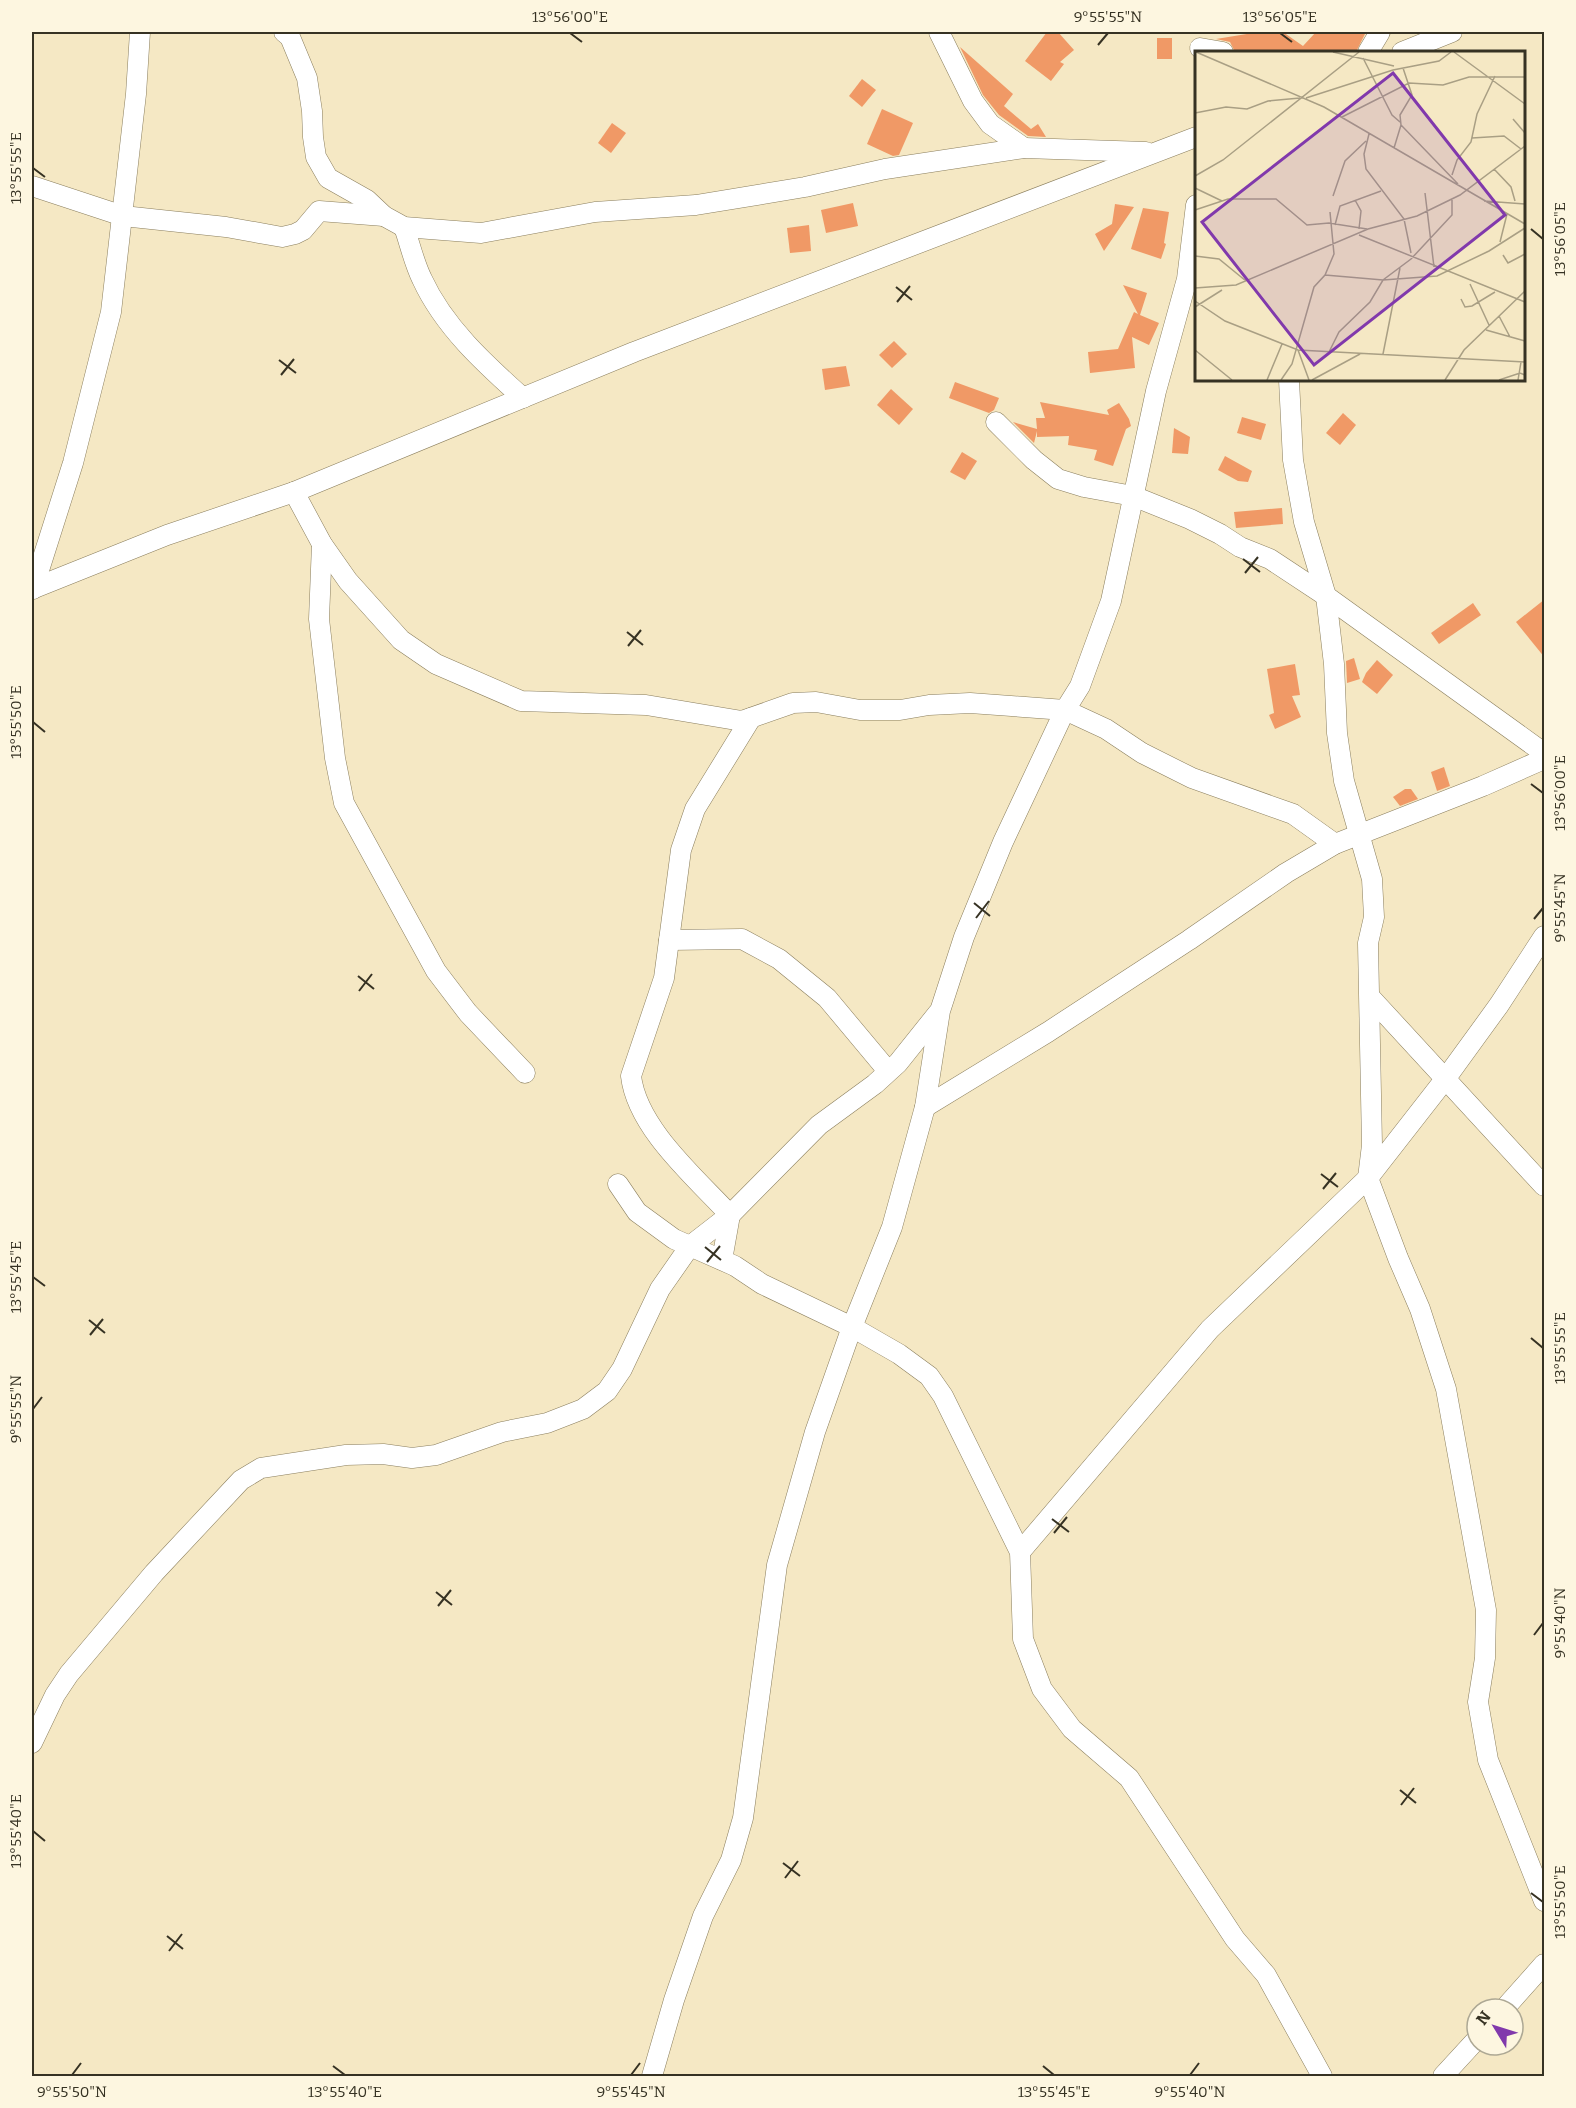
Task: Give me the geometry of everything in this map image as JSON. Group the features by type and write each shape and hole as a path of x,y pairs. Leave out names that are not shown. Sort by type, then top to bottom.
{"street":[{"path":"32,589 73,463 111,312 136,94 140,32"},
{"path":"284,32 290,37 307,78 316,157 328,178 367,200 384,216 404,227 481,233 595,212 696,205 805,187 885,169 1024,148 1156,153"},
{"path":"939,32 973,101 990,124 1024,148"},
{"path":"1369,51 1380,32"},
{"path":"1404,51 1452,32"},
{"path":"1200,44 1221,51"},
{"path":"32,589 167,535 294,492 645,348 1195,138"},
{"path":"32,186 123,216 226,227 282,237 303,230 319,211 384,216"},
{"path":"404,227 422,280 442,311 480,359 524,398"},
{"path":"652,2076 674,2000 700,1926 731,1860 743,1818 777,1565 815,1432 852,1327 892,1227 924,1107 940,1011 964,937 1004,842 1065,710 1080,686 1111,601 1156,392 1192,282 1195,236"},
{"path":"1289,381 1293,460 1298,492 1304,522 1326,596 1334,664 1337,733 1344,781 1372,879 1374,917 1368,944 1372,1145 1368,1178 1420,1309 1446,1389 1486,1610 1485,1658 1478,1702 1488,1760 1545,1901"},
{"path":"996,422 1034,460 1058,479 1084,487 1133,496 1190,519 1240,547 1270,559 1326,596 1545,753"},
{"path":"294,492 322,544 348,581 401,640 436,664 521,701 646,705 742,722 793,703 816,702 860,710 900,710 929,705 970,704 1065,710 1106,729 1142,753 1192,778 1293,814 1335,844"},
{"path":"322,544 319,619 335,758 344,803 436,971 468,1013 525,1073"},
{"path":"730,1215 651,1130 632,1092 631,1076 664,978 681,850 695,809 751,718"},
{"path":"924,1107 1010,1056 1189,940 1286,873 1335,844 1545,759"},
{"path":"1020,1552 1210,1329 1368,1178 1446,1078 1545,936"},
{"path":"669,940 742,939 779,959 827,998 888,1071"},
{"path":"1370,997 1545,1186"},
{"path":"32,1743 55,1695 69,1674 154,1573 242,1480 261,1468 346,1455 382,1454 412,1458 436,1455 502,1432 547,1423 583,1409 607,1391 622,1369 660,1289 690,1246 730,1215 819,1125 898,1063 940,1011"},
{"path":"618,1184 637,1212 674,1239 722,1260 762,1284 852,1327 899,1354 929,1376 944,1396 1020,1552 1023,1639 1042,1689 1072,1730 1129,1778 1235,1939 1266,1975 1322,2076"},
{"path":"722,1260 730,1215"},
{"path":"1515,1997 1545,1964"},
{"path":"1443,2076 1465,2052"}],"building":[{"path":"1047,32 1058,32 1074,50 1060,62 1064,64 1051,81 1025,61"},
{"path":"1259,32 1283,32 1303,46 1316,32 1366,32 1356,51 1234,51 1230,42 1216,39"},
{"path":"1157,38 1172,38 1172,59 1157,59"},
{"path":"960,47 1013,94 1004,106 1031,129 1038,124 1046,137 1028,136 999,115 983,95"},
{"path":"862,79 876,90 862,107 849,96"},
{"path":"882,109 913,123 899,155 893,156 867,144"},
{"path":"612,123 626,133 611,153 598,143"},
{"path":"853,203 858,226 826,233 821,210"},
{"path":"1115,204 1134,207 1104,251 1095,234 1112,224"},
{"path":"1143,208 1169,212 1164,243 1166,244 1161,259 1131,249"},
{"path":"809,225 811,251 790,253 787,228"},
{"path":"1123,285 1147,293 1140,315 1159,323 1149,345 1132,337 1135,368 1090,373 1088,352 1118,349 1134,312 1138,314"},
{"path":"894,341 907,354 892,368 879,355"},
{"path":"846,366 850,386 825,390 822,369"},
{"path":"955,382 999,398 994,410 989,413 949,398"},
{"path":"891,389 913,409 899,425 877,405"},
{"path":"1040,402 1109,415 1107,410 1119,403 1131,426 1126,429 1113,466 1094,460 1097,450 1068,445 1069,436 1037,437 1037,431 1034,443 1013,422 1037,429 1036,418 1045,418"},
{"path":"1343,413 1356,425 1340,445 1326,433"},
{"path":"1242,417 1266,424 1261,440 1237,433"},
{"path":"1174,428 1190,437 1188,454 1172,453"},
{"path":"962,452 977,461 965,480 950,472"},
{"path":"1225,456 1252,471 1248,482 1238,481 1218,470"},
{"path":"1282,508 1283,524 1236,528 1234,512"},
{"path":"1545,599 1545,658 1516,622"},
{"path":"1473,603 1481,615 1439,644 1431,633"},
{"path":"1354,658 1360,679 1347,683 1346,661"},
{"path":"1377,660 1393,675 1377,694 1362,682"},
{"path":"1295,664 1300,695 1292,696 1301,717 1275,729 1269,715 1274,713 1267,669"},
{"path":"1444,767 1450,786 1437,791 1431,772"},
{"path":"1405,789 1411,789 1418,799 1400,806 1393,797"}]}
